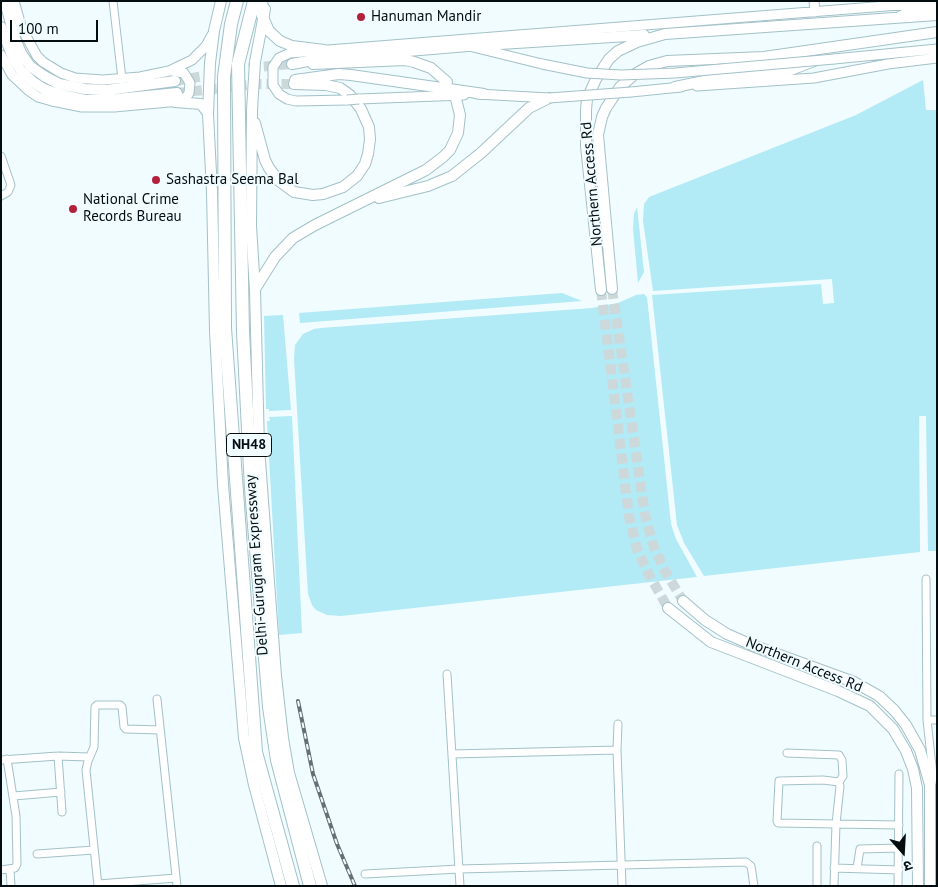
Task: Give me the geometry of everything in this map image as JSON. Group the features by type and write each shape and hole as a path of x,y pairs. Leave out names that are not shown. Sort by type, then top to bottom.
{"highway":[{"name":"Delhi-Gurugram Expressway","path":"237,1 231,24 224,77 225,328 256,752 293,886"},
{"name":"Delhi-Gurugram Expressway","path":"254,1 238,64 243,332 251,488 269,707 277,760 310,886"},
{"path":"261,1 263,16"}],"main road":[{"path":"5,1 14,36 21,53 30,66 59,84 85,89 107,90 175,81"},
{"path":"221,1 214,31 210,63 208,114 215,331 223,485 244,738 254,785 281,886"},
{"path":"267,1 255,62 252,110 251,226 255,290 259,447 276,676 283,738 290,773 322,886"},
{"name":"Northern Access Rd","path":"937,15 664,34 637,42 618,51 609,59 596,78 587,99 585,128 607,290 598,136 606,108 620,88 641,70 668,61 764,58 937,32"},
{"path":"263,16 269,31 280,41 292,46 324,50"},
{"path":"1,27 12,58 33,82 44,89 85,100 176,98 201,104 207,109 208,114"},
{"path":"447,82 431,68 405,60 325,65 296,64 324,58 468,46 664,34"},
{"path":"675,87 724,77 788,71 814,61 833,48"},
{"path":"252,110 266,160 279,181 294,192 313,195 323,194 343,187 357,176 365,164 370,133 364,114 350,95 340,88 294,82 324,75 351,74 484,94"},
{"path":"335,215 368,202 428,186 452,176 528,109 549,98"},
{"path":"255,290 275,256 284,246 303,232 426,170 443,157 454,142 460,124 456,99"},
{"name":"Northern Access Rd","path":"683,601 705,620 727,634 854,682 879,696 894,710 906,725 920,750 930,785 930,886"},
{"name":"Northern Access Rd","path":"668,608 711,642 838,691 870,706 892,729 906,751 913,769 917,788 918,886"},
{"path":"917,803 929,802"}],"street":[{"path":"1,55 6,67 19,82 38,97 67,105 93,107 176,98 187,96 190,89 190,82 184,73 174,71 122,79 92,80 75,78 61,73 43,62 32,50 22,29 14,1"},
{"path":"113,1 122,79"},
{"path":"814,1 815,12"},
{"path":"937,2 827,6 815,12 290,53 279,58 272,73 276,90 282,97 291,101 484,94 516,98 549,98 814,78 888,64 937,58"},
{"path":"895,18 912,11 929,10 937,6"},
{"path":"169,72 186,64 196,56 206,46 214,31"},
{"path":"468,46 587,73 638,75 937,49"},
{"path":"1,156 10,185 8,192 1,196"},
{"path":"926,579 927,720 934,755 933,780 930,785"},
{"path":"447,674 460,886"},
{"path":"157,699 176,882 98,885 87,778 89,757 94,748 95,709 97,706 118,704 121,705 124,727 126,729 160,730"},
{"path":"927,720 937,720"},
{"path":"618,724 617,750 622,886"},
{"path":"452,754 617,750"},
{"path":"787,753 840,755 842,760 843,776 839,782 834,886"},
{"path":"1,870 15,868 17,864 14,796 4,760 58,756 89,757"},
{"path":"58,756 62,812"},
{"path":"898,886 899,774"},
{"path":"839,782 781,780 778,783 778,823 899,825"},
{"path":"14,796 61,792"},
{"path":"817,846 817,886"},
{"path":"857,868 860,849 899,848"},
{"path":"37,854 94,850"},
{"path":"365,874 748,862 752,868 754,886"},
{"path":"834,868 899,870"},
{"path":"10,869 11,886"}],"shaded area":[{"path":"923,80 926,110 937,110 937,551 928,551 926,416 919,416 920,552 704,576 684,543 677,525 652,295 821,284 823,304 834,303 832,279 653,291 643,221 644,204 649,197 856,115"},
{"path":"637,207 644,272 638,283 633,229 634,214"},
{"path":"562,293 582,301 300,323 299,313"},
{"path":"644,294 647,297 671,524 676,539 697,577 341,616 327,615 316,610 308,594 294,359 295,345 303,334 321,328 592,308 618,303 636,295"},
{"path":"283,315 291,410 269,411 269,409 266,409 264,316"},
{"path":"292,416 302,633 279,635 267,421 270,421 269,417"}],"tunnel":[{"path":"175,81 257,67 292,64"},
{"path":"177,93 258,84 294,84"},
{"path":"612,289 645,515 653,545 665,571 683,601"},
{"path":"601,290 629,516 637,549 668,608"}],"railway":[{"path":"298,701 313,774 337,844 355,886"}],"place":[{"name":"Hanuman Mandir","path":"361,17"},
{"name":"Sashastra Seema Bal","path":"156,180"},
{"name":"National Crime Records Bureau","path":"73,209"}]}
